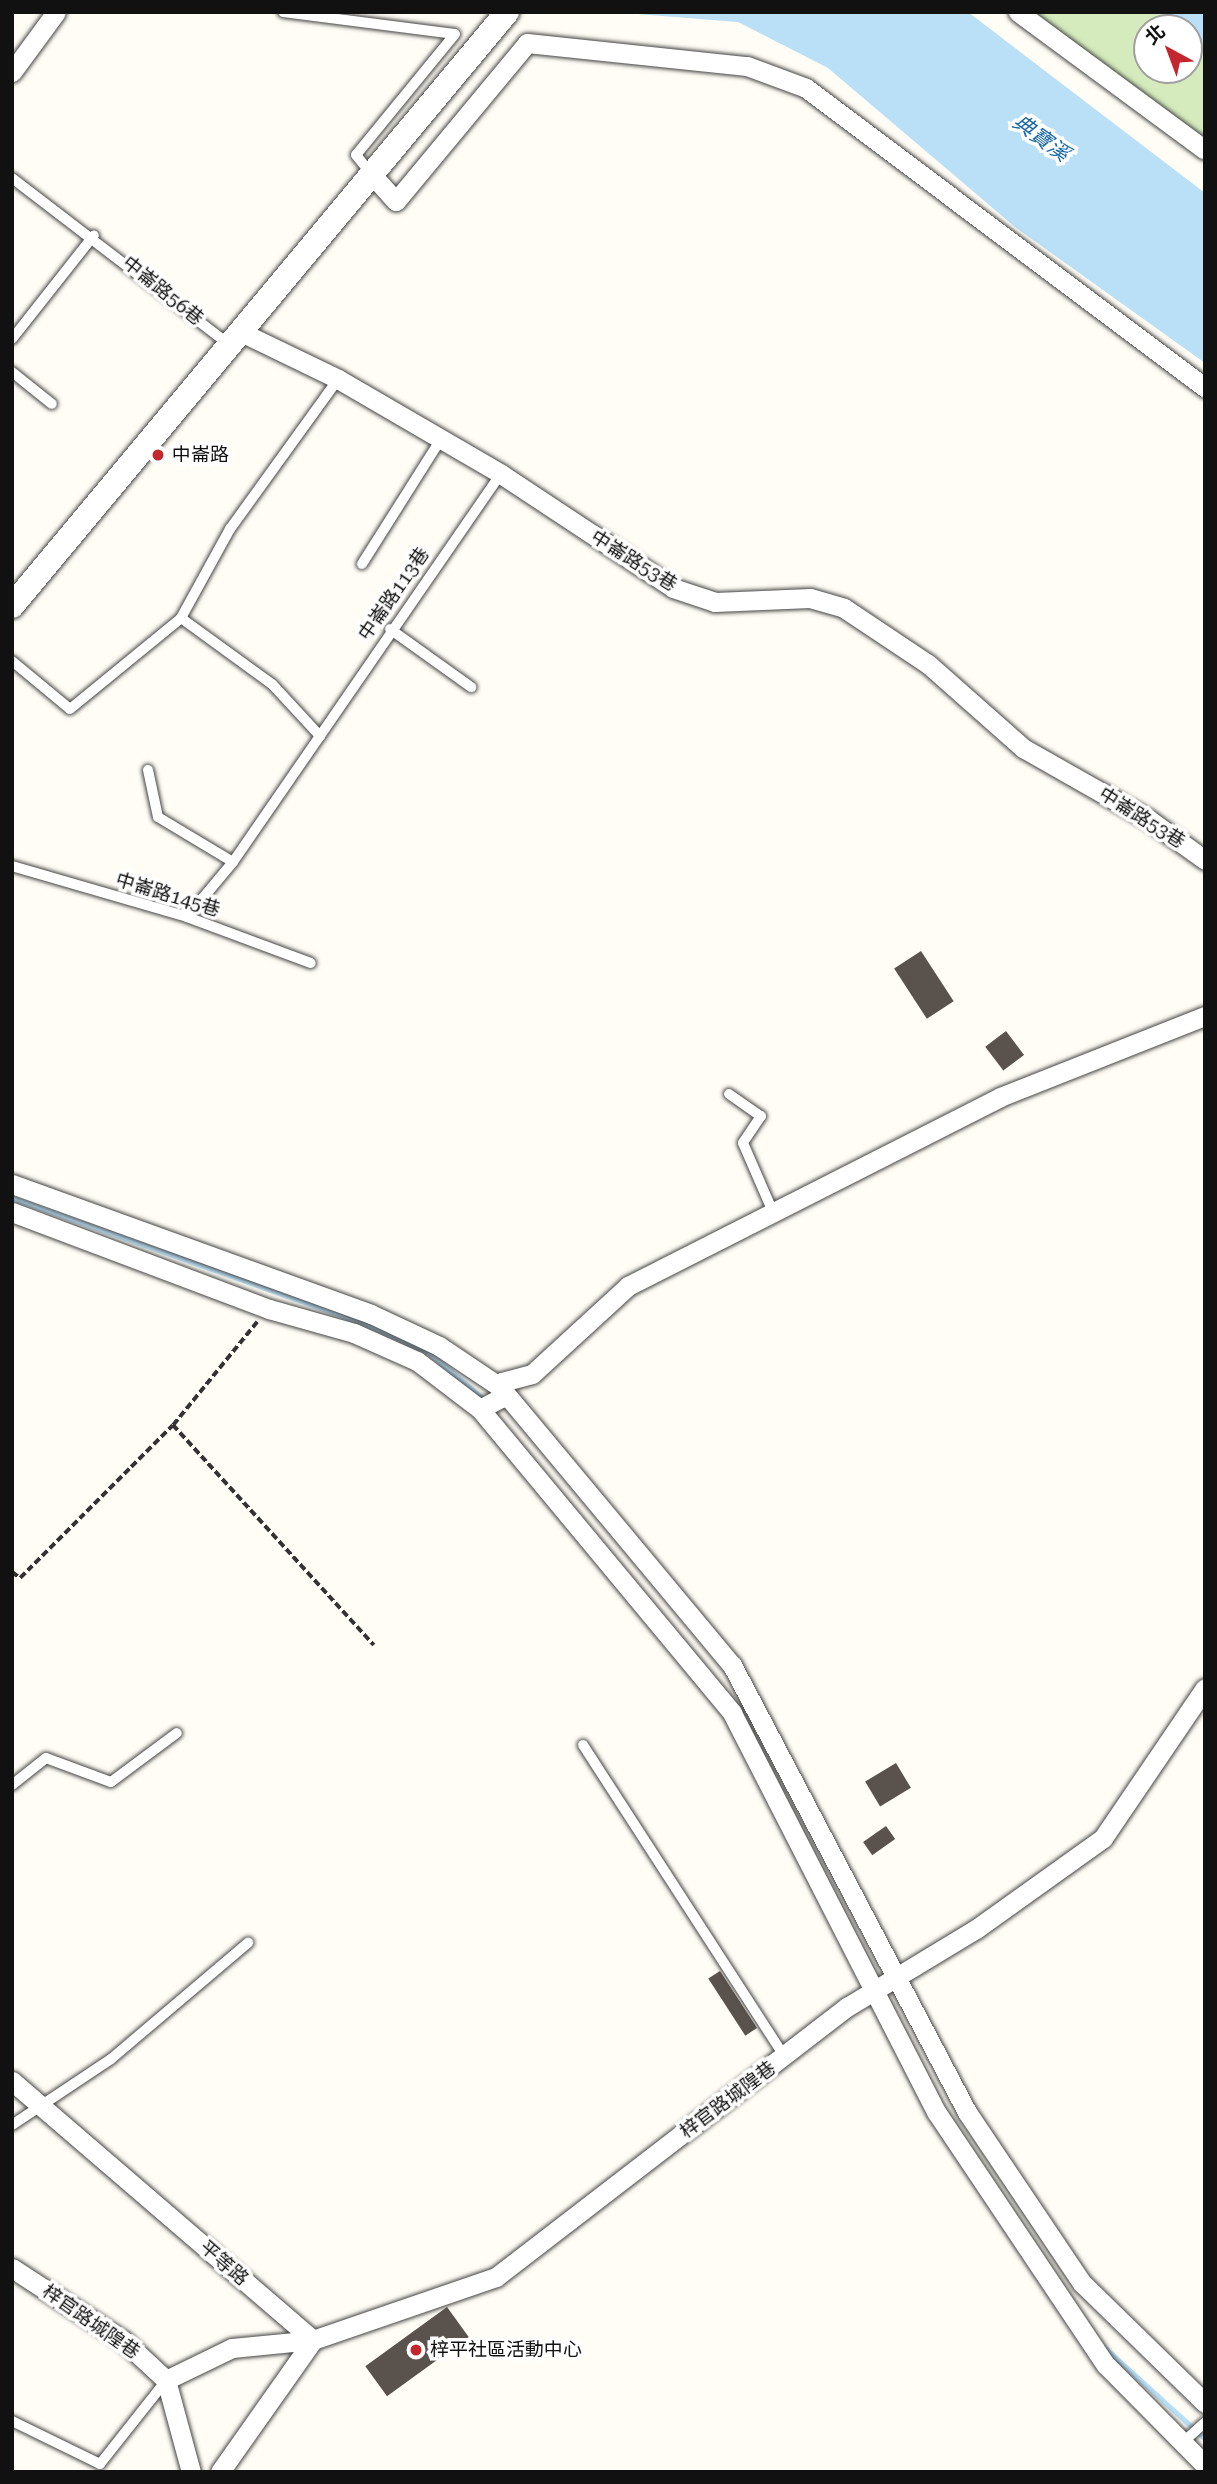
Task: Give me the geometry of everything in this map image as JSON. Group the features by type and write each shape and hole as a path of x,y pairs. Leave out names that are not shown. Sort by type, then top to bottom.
{"street":[{"path":"12,72 56,12"},
{"path":"1018,12 1205,150"},
{"path":"12,606 375,178 502,19"},
{"path":"375,178 396,201 527,43 747,66 806,88 1205,388"},
{"name":"中崙路53巷","path":"237,339 338,379 501,474 673,588 715,602 810,598 844,608 928,664 1023,748 1148,819 1205,860"},
{"path":"492,1401 532,1374 628,1286 1000,1097 1205,1016"},
{"path":"12,1184 46,1209 269,1309 354,1333 417,1361 492,1401 720,1675 732,1713 937,2113 1040,2272 1106,2365 1181,2444 1205,2465"},
{"path":"12,1212 46,1209 371,1314 439,1346 492,1401 720,1675 896,1974 967,2112 1082,2284 1205,2403"},
{"name":"梓官路城隍巷","path":"12,2268 124,2341 166,2380 232,2348 313,2340 496,2277 873,1989 976,1929 1103,1838 1203,1695"},
{"name":"平等路","path":"12,2081 313,2340"},
{"path":"220,2472 313,2340"},
{"path":"166,2380 191,2472"}],"lane":[{"path":"283,12 455,34 356,155 375,178"},
{"name":"中崙路56巷","path":"12,178 237,339"},
{"path":"12,339 94,235"},
{"path":"12,372 52,404"},
{"path":"12,661 70,709 181,618 230,529 338,379"},
{"path":"362,564 442,439"},
{"name":"中崙路113巷","path":"187,917 233,862 390,629 501,474"},
{"path":"181,618 272,684 320,736"},
{"path":"390,629 471,687"},
{"path":"148,770 158,817 233,862"},
{"name":"中崙路145巷","path":"12,866 187,917 311,963"},
{"path":"729,1094 761,1116 743,1143 773,1212"},
{"path":"12,1785 46,1758 111,1782 177,1733"},
{"path":"583,1745 785,2056"},
{"path":"12,2125 37,2102 111,2059 248,1943"},
{"path":"12,2421 100,2464 166,2380"},
{"path":"1181,2444 1204,2423"}],"path":[{"path":"12,1572 20,1578 173,1425 269,1309"},
{"path":"173,1425 374,1644"}],"green space":[{"path":"1029,12 1205,12 1205,141"}],"water":[{"name":"典寶溪","path":"612,12 968,12 1205,193 1205,363 1015,227 828,68 738,22"},
{"path":"1158,12 1205,12 1205,46 1203,14"}],"building":[{"path":"921,951 954,1001 927,1019 894,968"},
{"path":"1006,1031 1024,1055 1003,1071 985,1047"},
{"path":"896,1763 911,1788 880,1806 865,1782"},
{"path":"886,1826 895,1839 872,1855 863,1842"},
{"path":"720,1971 757,2028 745,2036 708,1979"},
{"name":"梓平社區活動中心","path":"447,2307 469,2337 387,2396 365,2366"}],"waterway":[{"path":"12,1198 358,1321 427,1351 485,1400"},
{"path":"1104,2347 1205,2439"}],"place":[{"name":"中崙路","path":"158,455"},
{"name":"梓平社區活動中心","path":"416,2350"}]}
